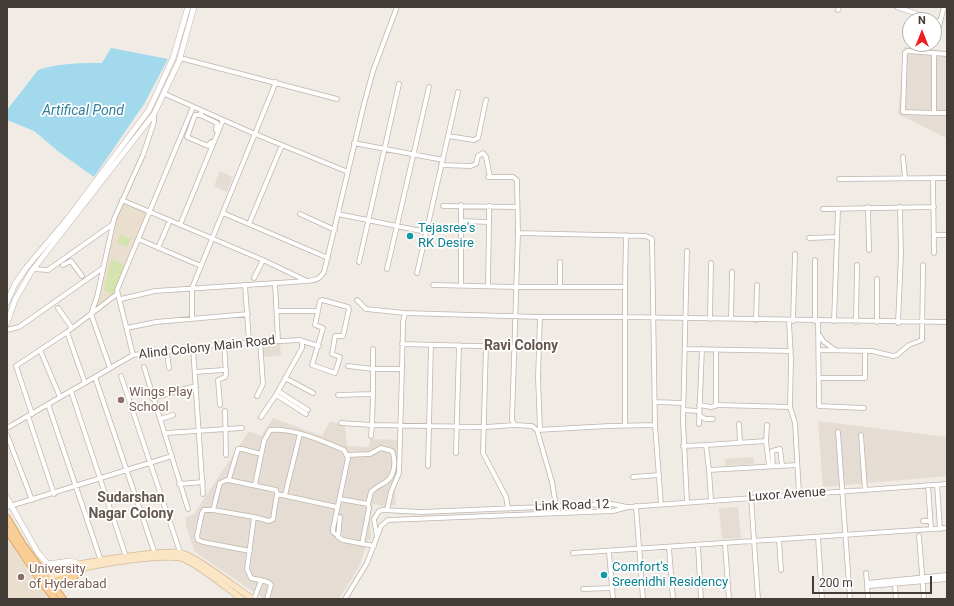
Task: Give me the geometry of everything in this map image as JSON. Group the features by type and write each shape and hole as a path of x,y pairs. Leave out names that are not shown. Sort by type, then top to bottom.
{"main road":[{"path":"7,518 55,599"},
{"path":"7,530 42,577 63,599"},
{"path":"42,577 101,561 126,557 155,554 181,556 202,567 253,599"},
{"path":"57,592 59,580 74,576 82,567 166,556 181,556"},
{"path":"202,567 242,599"}],"street":[{"path":"7,302 15,284 26,268 69,217 149,110 172,58 188,7"},
{"path":"7,323 15,300 33,270 154,114 165,94 180,58 194,7"},
{"path":"121,299 155,291 307,281 316,280 322,276 335,230 354,143 373,71 398,7"},
{"path":"900,8 911,12"},
{"path":"947,54 907,51 905,53 903,112 947,113"},
{"path":"934,53 934,113"},
{"path":"180,58 337,99"},
{"path":"192,319 192,288 276,82"},
{"path":"359,262 399,84"},
{"path":"387,269 429,87"},
{"path":"417,273 458,92"},
{"path":"165,94 214,119 223,120 348,172"},
{"path":"448,136 474,140 478,138 486,100"},
{"path":"54,494 16,366 67,332 117,294 119,285 193,107"},
{"path":"149,110 154,114"},
{"path":"201,113 195,116 187,137 208,146 218,125 214,119"},
{"path":"110,368 91,314 97,297 113,224 122,200 143,155 154,122 154,114"},
{"path":"180,225 223,120"},
{"path":"354,143 443,160"},
{"path":"249,224 282,145"},
{"path":"441,165 474,165 479,154 483,153 486,157 489,177 512,177 517,180 518,233 512,420 515,425"},
{"path":"903,157 905,178"},
{"path":"933,178 934,253"},
{"path":"839,179 947,178"},
{"path":"122,200 263,260 307,281"},
{"path":"443,206 517,207"},
{"path":"461,206 461,286"},
{"path":"488,286 489,206"},
{"path":"868,207 869,250"},
{"path":"898,323 901,254 900,207"},
{"path":"823,209 934,207"},
{"path":"834,321 838,209"},
{"path":"223,213 328,258"},
{"path":"300,214 335,230"},
{"path":"338,214 426,232"},
{"path":"158,248 170,220"},
{"path":"461,221 489,222"},
{"path":"33,270 48,270 113,224"},
{"path":"518,233 646,236 652,240 655,425 661,504"},
{"path":"625,425 626,235"},
{"path":"934,235 947,235"},
{"path":"809,238 837,237"},
{"path":"138,239 201,266"},
{"path":"687,251 683,446 688,502"},
{"path":"796,254 791,321 790,407 795,422 799,493"},
{"path":"67,256 82,276"},
{"path":"62,260 64,265 71,261"},
{"path":"254,278 263,260"},
{"path":"815,260 816,321 819,334 819,406 864,408"},
{"path":"560,262 560,287"},
{"path":"710,319 711,263"},
{"path":"856,322 857,265"},
{"path":"819,350 865,351 897,356 909,345 922,340 923,265"},
{"path":"7,330 19,327 103,268"},
{"path":"731,319 732,272"},
{"path":"877,279 877,322"},
{"path":"275,283 278,340"},
{"path":"246,285 249,342"},
{"path":"433,285 625,287"},
{"path":"756,320 757,285"},
{"path":"117,294 121,299 133,355"},
{"path":"322,300 349,309 343,336 335,336 332,354 340,357 336,372 331,372 313,366 323,328 315,326 318,310 320,301 322,300"},
{"path":"357,300 366,309 405,313 540,318 625,317 898,323 947,322"},
{"path":"58,308 72,328"},
{"path":"276,311 318,310"},
{"path":"387,510 392,490 399,473 402,344 405,313"},
{"path":"127,328 156,322 248,314"},
{"path":"540,318 538,377 539,430 552,482 556,506"},
{"path":"67,332 85,383"},
{"path":"819,334 823,341 836,350"},
{"name":"Alind Colony Main Road","path":"7,428 133,355 224,344 278,340 319,346"},
{"path":"257,396 263,384 260,341"},
{"path":"262,417 277,393 303,343"},
{"path":"220,405 218,380 226,376 224,344"},
{"path":"402,344 515,346"},
{"path":"428,466 431,344"},
{"path":"456,453 459,345"},
{"path":"486,346 485,427 483,453 506,497 508,508"},
{"path":"193,348 204,494"},
{"path":"371,436 373,349"},
{"path":"685,349 791,351"},
{"path":"698,424 702,349"},
{"path":"40,350 60,397"},
{"path":"716,350 716,405"},
{"path":"819,378 865,378 865,351"},
{"path":"166,352 169,368"},
{"path":"348,366 373,369 402,369"},
{"path":"144,367 152,398 166,433 179,484 188,509"},
{"path":"195,372 223,370"},
{"path":"121,376 181,556"},
{"path":"96,377 155,554"},
{"path":"285,378 313,393"},
{"path":"152,398 196,386"},
{"path":"70,391 101,478 126,557"},
{"path":"277,393 307,412"},
{"path":"338,395 373,394"},
{"path":"655,402 683,403"},
{"path":"48,404 101,561"},
{"path":"699,405 711,407 716,405 790,407"},
{"path":"683,410 699,413 705,419 712,419"},
{"path":"225,411 226,455"},
{"path":"161,419 173,415"},
{"path":"341,423 401,426 429,425 485,427 515,425 532,426 539,430 625,425 655,425"},
{"path":"739,424 740,442"},
{"path":"766,425 766,441 772,465"},
{"path":"166,433 242,428"},
{"path":"255,486 261,454 266,437 270,430 282,430 300,434 344,450 347,455 340,500 337,507 333,531 343,540 374,546"},
{"path":"838,432 850,599"},
{"path":"285,496 300,434"},
{"path":"7,435 32,500"},
{"path":"861,435 865,490"},
{"path":"683,446 766,441"},
{"path":"706,445 711,500"},
{"path":"347,455 370,454 381,448 390,449 394,454 393,473 390,478 371,492 362,544"},
{"path":"228,480 238,450 242,449 261,454"},
{"path":"772,465 772,451 780,449 782,464"},
{"path":"9,507 172,456"},
{"path":"709,470 797,464"},
{"path":"633,477 659,475"},
{"path":"390,478 395,483"},
{"path":"213,510 219,486 222,482 228,480 273,488 277,494 337,507"},
{"path":"179,484 203,482"},
{"path":"383,483 392,490"},
{"name":"Luxor Avenue","path":"628,507 799,493 947,484"},
{"path":"928,485 931,529"},
{"path":"938,485 940,529"},
{"path":"250,551 198,540 197,536 202,513 204,510 213,510 269,521 273,519 277,494"},
{"path":"751,497 758,599"},
{"path":"7,498 9,507 38,553 48,564 70,561 82,567"},
{"path":"340,500 368,504"},
{"name":"Link Road 12","path":"377,538 374,520 379,511 387,510 422,512 612,504 628,507"},
{"path":"636,506 643,599"},
{"name":"Link Road 12","path":"345,599 367,563 381,526 388,520 613,511 628,507"},
{"path":"254,517 247,573 250,578 271,585 267,599"},
{"path":"337,535 340,517"},
{"path":"923,521 930,521"},
{"path":"573,553 669,548 947,528"},
{"path":"919,536 924,599"},
{"path":"818,537 822,599"},
{"path":"779,540 781,570"},
{"path":"725,544 729,599"},
{"path":"698,546 702,599"},
{"path":"669,548 673,599"},
{"path":"609,552 613,599"},
{"path":"866,573 868,599"},
{"path":"867,584 895,584 947,575"},
{"path":"867,584 922,579 947,579"},
{"path":"253,599 261,581"},
{"path":"895,584 896,599"},
{"path":"584,589 612,588"}],"shaded area":[{"path":"947,51 947,138 898,114 904,52"},
{"path":"220,171 233,177 227,192 214,186"},
{"path":"122,200 151,211 117,294 91,314 97,297 114,219"},
{"path":"280,344 281,356 263,357 262,345"},
{"path":"273,418 322,436 330,421 345,426 347,446 369,447 370,439 399,440 396,465 398,471 394,478 396,505 384,506 373,504 370,521 371,539 368,540 359,567 339,599 264,599 195,552 185,524 187,522 185,518 194,514 249,431 261,436"},
{"path":"818,421 947,437 947,476 823,487"},
{"path":"754,457 754,464 725,466 725,459"},
{"path":"738,507 741,538 722,539 719,508"},
{"name":"University of Hyderabad","path":"7,535 18,555 51,599 7,599"}],"green space":[{"path":"120,235 131,239 127,247 117,243"},
{"path":"111,259 125,265 113,295 104,290"}],"water":[{"name":"Artifical Pond","path":"111,48 168,59 144,104 94,177 59,152 34,131 7,120 7,110 38,70 78,63 102,63"}],"place":[{"name":"Tejasree's RK Desire","path":"410,236"},
{"name":"Wings Play School","path":"121,400"},
{"name":"Comfort's Sreenidhi Residency","path":"604,575"},
{"name":"University of Hyderabad","path":"21,577"}],"district":[{"name":"Ravi Colony","path":"521,346"},
{"name":"Sudarshan Nagar Colony","path":"131,506"}]}
